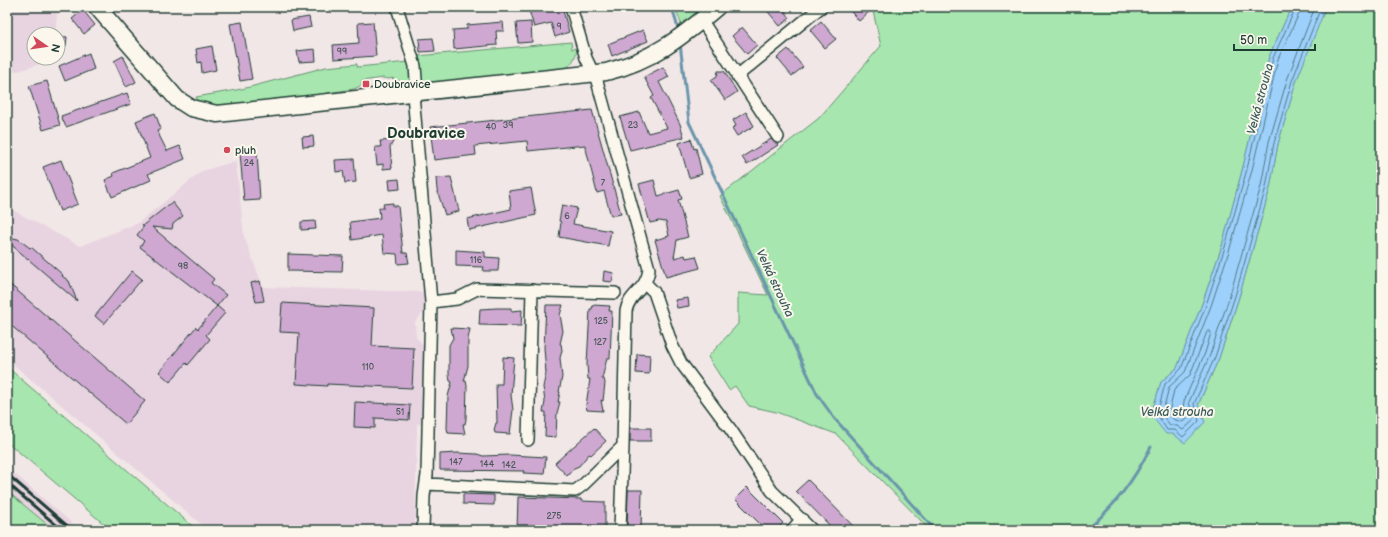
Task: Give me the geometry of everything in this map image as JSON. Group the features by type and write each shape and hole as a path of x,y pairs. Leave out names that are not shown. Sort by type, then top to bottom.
{"street":[{"path":"97,7 177,98 198,111 216,114 594,74 634,64 654,55 685,34 717,7"},
{"path":"397,7 415,66 415,93 432,302 423,530"},
{"path":"572,7 586,58 594,74 648,260 649,274 645,283 627,304 626,311 620,530"},
{"path":"737,76 821,7"},
{"path":"702,20 778,137"},
{"path":"645,283 654,292 672,345 682,363 731,430 772,491 812,530"},
{"path":"432,302 457,299 477,289 615,293"},
{"path":"528,440 532,290"},
{"path":"426,484 575,491 623,446"},
{"path":"792,530 802,519"}],"shaded area":[{"path":"7,7 58,7 56,26 26,26 26,66 34,66 7,73"},
{"path":"236,161 244,236 263,287 426,292 427,308 415,322 416,337 424,346 423,424 417,424 415,530 208,530 7,359 7,207 80,246 138,223 202,171"},
{"path":"7,467 80,530 54,530 7,491"}],"green space":[{"path":"675,7 706,7 682,26"},
{"path":"872,7 1293,7 1269,57 1243,167 1222,246 1202,304 1177,368 1161,382 1151,415 1198,405 1219,358 1239,297 1270,188 1278,144 1296,82 1324,8 1381,7 1381,530 930,530 836,434 776,412 749,406 735,386 729,390 708,357 738,324 738,293 768,295 720,196 819,118 881,46"},
{"path":"571,42 572,49 577,48 576,55 571,64 563,71 428,85 421,82 417,56"},
{"path":"409,62 411,80 407,85 403,86 398,86 400,81 391,78 383,78 362,81 362,85 354,89 327,93 325,95 231,107 199,103 196,97 242,89 326,67 357,64 357,67"},
{"path":"7,367 197,530 111,530 7,442"},
{"path":"7,491 54,530 7,530"}],"water":[{"name":"Velká strouha","path":"1293,7 1326,7 1296,82 1278,144 1270,188 1239,297 1219,358 1198,405 1205,422 1185,443 1173,434 1166,434 1151,415 1161,382 1177,368 1202,304 1222,246 1243,167 1269,57"}],"building":[{"path":"528,7 562,7 569,32 555,37 551,23 534,27"},
{"path":"764,7 782,7 790,18 780,26"},
{"path":"847,7 865,7 869,12 859,21"},
{"path":"83,10 95,25 84,34 72,19"},
{"path":"309,17 311,27 293,31 291,20"},
{"path":"821,21 836,39 825,48 810,30"},
{"path":"242,22 252,79 240,81 230,24"},
{"path":"373,22 376,56 334,59 333,45 359,43 358,23"},
{"path":"503,22 504,31 496,31 497,45 454,49 453,30 467,29 467,25"},
{"path":"531,22 532,42 518,43 516,23"},
{"path":"742,27 757,45 747,54 732,36"},
{"path":"643,30 648,41 612,56 608,44"},
{"path":"433,38 435,51 420,52 419,39"},
{"path":"212,46 216,70 202,73 201,62 198,63 196,49"},
{"path":"315,49 316,61 299,62 297,51"},
{"path":"788,49 803,67 792,76 777,58"},
{"path":"89,53 94,69 65,81 59,66 66,66 66,63"},
{"path":"123,56 136,82 126,87 114,61"},
{"path":"663,67 669,77 659,82 680,124 684,137 630,150 620,117 639,112 648,133 667,128 651,98 654,96 644,77"},
{"path":"718,71 724,71 737,92 725,100 711,80 717,76"},
{"path":"47,81 60,125 43,130 29,86"},
{"path":"127,93 131,104 66,127 61,116"},
{"path":"592,110 621,214 611,216 604,191 597,193 585,145 528,151 527,141 475,146 476,155 434,160 430,127"},
{"path":"746,112 754,126 737,136 732,128 736,126 733,120"},
{"path":"155,113 161,129 157,131 167,151 180,146 185,159 148,174 151,180 112,197 105,180 114,176 113,173 150,158 136,121"},
{"path":"313,136 314,146 303,147 302,137"},
{"path":"691,139 694,149 696,148 702,174 689,178 679,143"},
{"path":"771,139 778,145 747,165 742,157"},
{"path":"394,140 390,147 392,168 383,169 383,164 377,165 375,147 381,147 380,141"},
{"path":"257,152 260,200 244,201 240,153"},
{"path":"354,159 356,182 345,183 343,171 336,172 335,160"},
{"path":"61,160 78,204 60,211 43,167"},
{"path":"451,177 459,211 445,215 437,190 436,178"},
{"path":"399,179 400,189 390,190 389,180"},
{"path":"654,180 658,196 679,190 682,199 678,200 688,237 677,240 674,258 685,255 686,258 696,256 700,268 666,277 655,240 669,236 666,222 659,221 650,223 639,184"},
{"path":"531,188 536,215 469,230 467,219 511,209 509,191"},
{"path":"172,202 183,216 173,224 172,229 152,227 214,279 211,283 226,295 217,306 140,247 144,241 137,235 144,226 142,226"},
{"path":"393,203 393,206 398,206 403,253 407,253 409,263 398,264 397,254 384,253 382,235 352,240 350,222 380,218 379,208 384,208 383,204"},
{"path":"562,205 577,208 573,224 611,231 608,246 559,237 561,222 559,221"},
{"path":"315,221 316,229 301,230 301,222"},
{"path":"7,237 18,239 30,248 31,247 63,275 62,276 69,281 77,301 7,241"},
{"path":"456,250 485,252 485,257 499,258 498,271 483,271 484,267 456,266"},
{"path":"288,254 343,256 342,272 288,271"},
{"path":"132,271 142,279 104,324 95,316"},
{"path":"604,271 614,273 612,282 603,281"},
{"path":"260,281 264,301 256,302 251,283"},
{"path":"7,282 145,401 126,424 7,322"},
{"path":"688,298 689,306 677,308 675,300"},
{"path":"282,303 374,308 372,346 414,348 412,388 296,384 299,333 280,332"},
{"path":"546,305 563,305 560,315 563,331 560,344 562,350 560,358 562,377 558,402 560,402 557,413 556,437 545,436 546,412 543,412 545,402 543,387 546,373 544,348"},
{"path":"593,305 610,306 609,311 612,311 610,358 607,358 602,379 604,379 605,383 603,401 601,400 603,411 587,410 586,405 590,379 588,379 587,364 590,309 592,309"},
{"path":"217,306 225,313 206,335 210,339 188,365 186,363 170,382 159,372 196,327 198,329"},
{"path":"511,308 511,311 522,310 521,326 479,325 480,309"},
{"path":"451,328 470,329 468,339 468,366 464,381 466,381 467,386 466,419 465,424 463,424 465,434 448,433 447,428 448,396 452,382 450,381 449,375 449,345 453,338"},
{"path":"637,354 650,355 649,374 636,373"},
{"path":"503,357 514,358 511,395 513,410 510,434 495,433 494,430 497,423 496,384 502,384"},
{"path":"355,402 410,405 409,420 375,418 375,428 354,427"},
{"path":"594,428 606,441 591,455 589,454 579,466 574,468 567,476 555,463"},
{"path":"630,428 651,428 651,441 630,441"},
{"path":"440,454 477,454 483,456 510,455 546,457 544,474 523,473 524,471 440,470"},
{"path":"808,480 857,530 834,530 796,491"},
{"path":"747,487 783,523 776,530 766,530 735,499"},
{"path":"628,490 642,490 641,530 627,530"},
{"path":"463,494 494,495 494,505 463,504"},
{"path":"518,497 581,499 581,501 605,502 605,530 517,530"}],"waterway":[{"name":"Velká strouha","path":"672,7 679,32"},
{"name":"Velká strouha","path":"680,43 689,122 817,394 834,418 935,530"},
{"name":"Velká strouha","path":"1087,530 1107,511 1123,492 1151,447"}],"railway":[{"path":"7,474 72,530"},
{"path":"7,483 62,530"}],"place":[{"name":"Doubravice","path":"366,84"},
{"name":"pluh","path":"227,150"}],"district":[{"name":"Doubravice","path":"426,133"}]}
